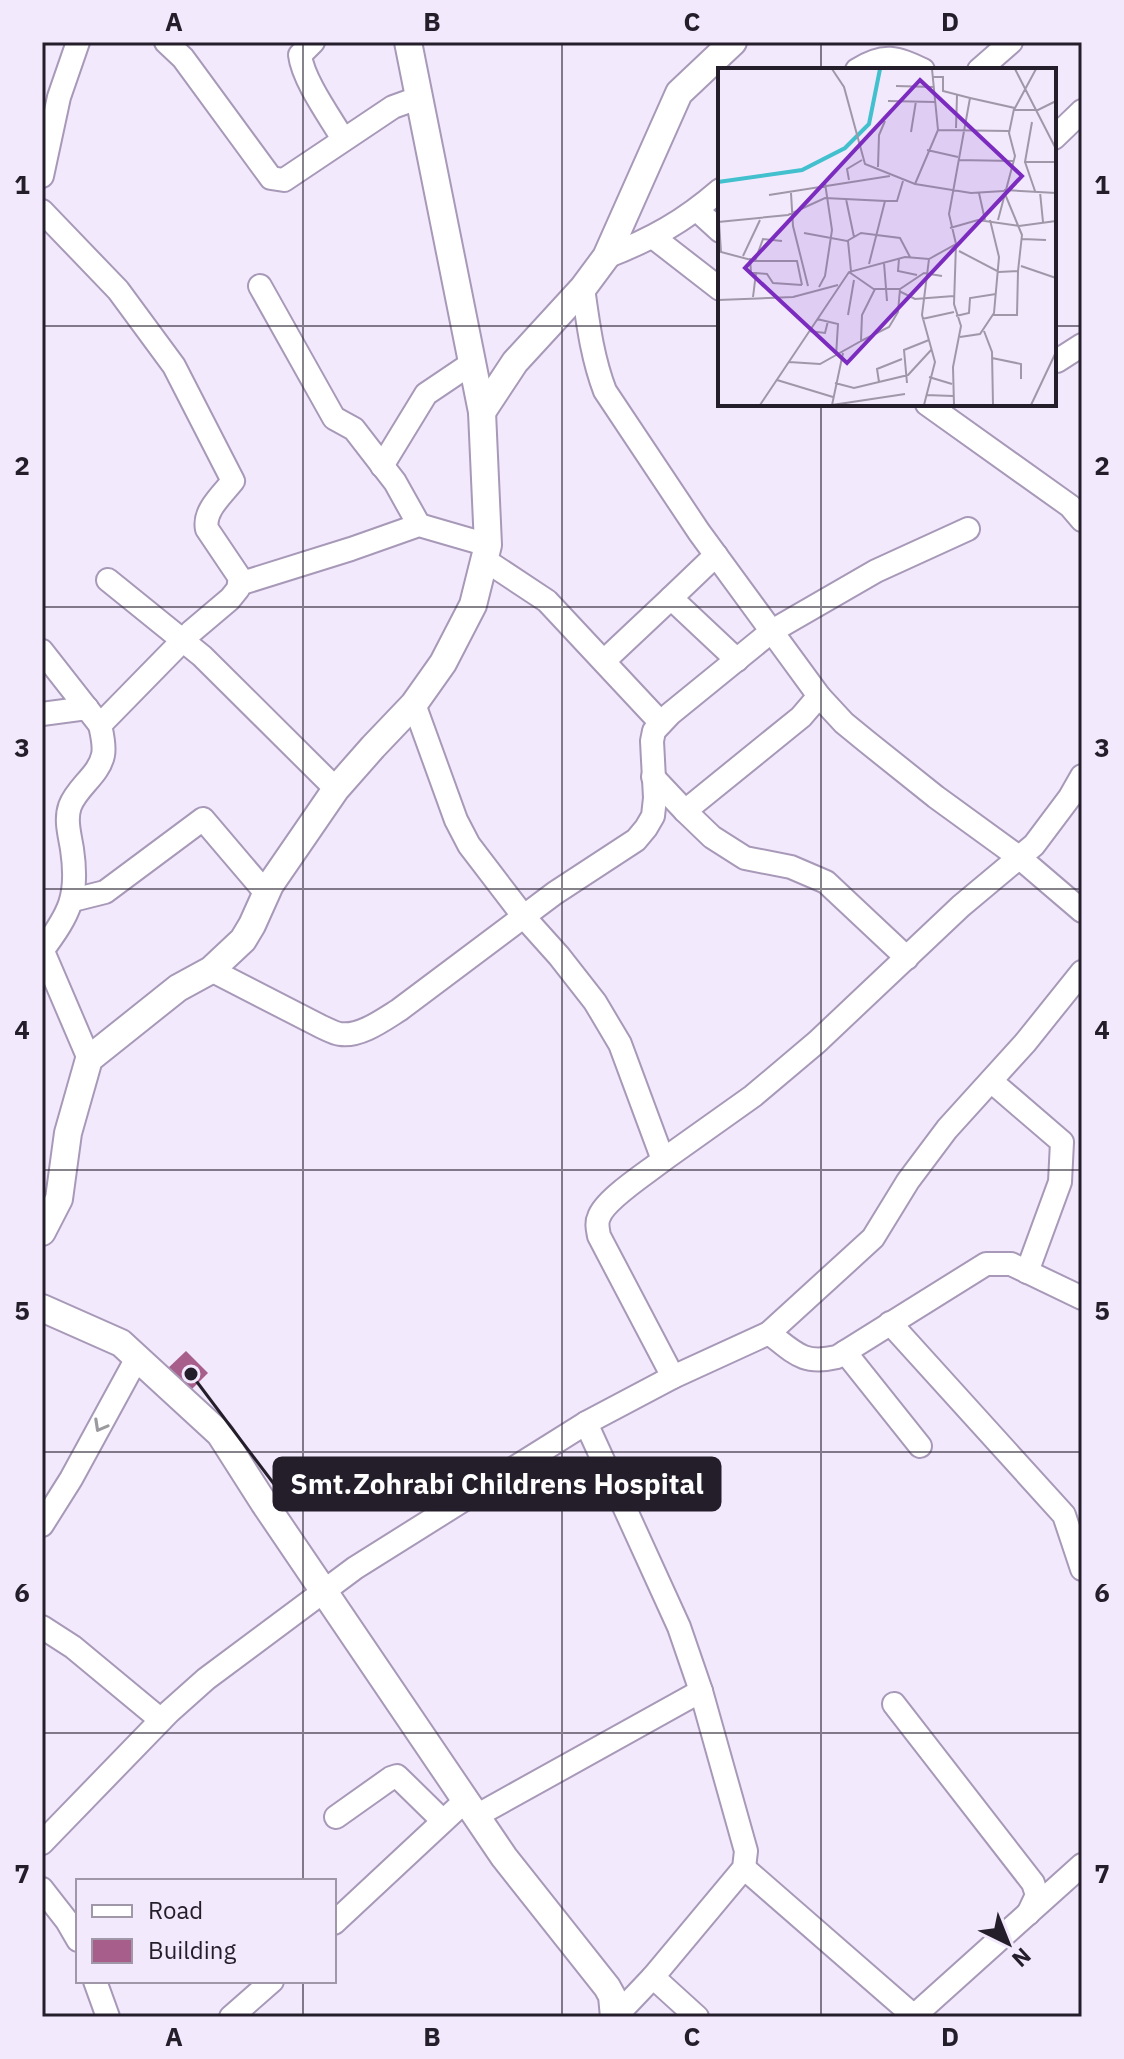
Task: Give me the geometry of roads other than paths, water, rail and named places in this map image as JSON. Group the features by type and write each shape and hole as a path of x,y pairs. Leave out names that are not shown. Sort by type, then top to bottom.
{"street":[{"path":"42,176 59,97 78,42"},
{"path":"166,42 183,58 271,178 284,180 393,107 418,98"},
{"path":"313,42 300,55 301,64 343,139"},
{"path":"42,1232 59,1199 68,1133 89,1059 178,988 211,970 243,940 266,893 336,789 414,704 443,663 473,605 486,552 482,412 408,42"},
{"path":"482,412 515,362 583,288 606,257 679,93 733,42"},
{"path":"981,68 1011,42"},
{"path":"861,68 885,58 902,60 919,68"},
{"path":"1056,136 1082,111"},
{"path":"606,257 653,237 697,210 718,192"},
{"path":"697,210 718,229"},
{"path":"42,211 118,290 174,366 233,481 205,521 207,529 240,578 238,589 230,599 94,716 42,714"},
{"path":"653,237 718,287"},
{"path":"260,286 334,418 354,429 395,482 419,525 486,552 547,601 661,723"},
{"path":"583,288 596,368 605,391 716,555 819,696 866,741 1020,858 1082,911"},
{"path":"1057,361 1082,345"},
{"path":"382,466 426,394 472,363"},
{"path":"930,406 1070,506 1082,520"},
{"path":"239,584 419,525"},
{"path":"211,970 341,1034 354,1033 374,1025 399,1010 555,893 636,840 653,816 652,741 654,731 661,723 772,631 876,571 968,529"},
{"path":"604,661 716,555"},
{"path":"108,580 202,656 336,789"},
{"path":"671,598 737,660"},
{"path":"42,651 94,716 103,756 70,807 68,819 75,873 73,900 42,950 89,1059"},
{"path":"685,811 801,717 819,696"},
{"path":"414,704 456,820 469,845 595,1002 620,1044 663,1160"},
{"path":"673,1377 599,1236 599,1215 608,1203 753,1096 817,1042 961,906 1020,858 1034,845 1082,776"},
{"path":"653,777 712,837 745,858 791,867 826,882 907,958"},
{"path":"73,900 105,892 203,819 266,893"},
{"path":"42,1843 161,1720 206,1679 355,1568 586,1423 673,1377 769,1333 873,1238 908,1181 947,1129 1025,1043 1082,972"},
{"path":"991,1081 1062,1142 1060,1182 1027,1272"},
{"path":"769,1333 801,1358 823,1360 837,1357 986,1264 1011,1264 1082,1298"},
{"path":"42,1308 121,1343 220,1434 504,1857 607,1987 612,1996 614,2017"},
{"path":"890,1323 1064,1515 1082,1569"},
{"path":"845,1352 920,1446"},
{"path":"42,1525 71,1479 137,1358"},
{"path":"586,1423 679,1627 701,1691 746,1851 744,1868 653,1977 614,2017"},
{"path":"42,1627 73,1647 161,1720"},
{"path":"336,1921 443,1821 701,1691"},
{"path":"894,1704 1033,1883 1037,1895 1028,1914"},
{"path":"336,1817 397,1776 443,1821"},
{"path":"744,1868 914,2017 1082,1865"},
{"path":"42,1889 76,1937"},
{"path":"653,1977 697,2017"},
{"path":"96,1983 108,2017"},
{"path":"231,2017 270,1983"}],"place":[{"name":"Smt.Zohrabi Childrens Hospital","path":"191,1374"}]}
